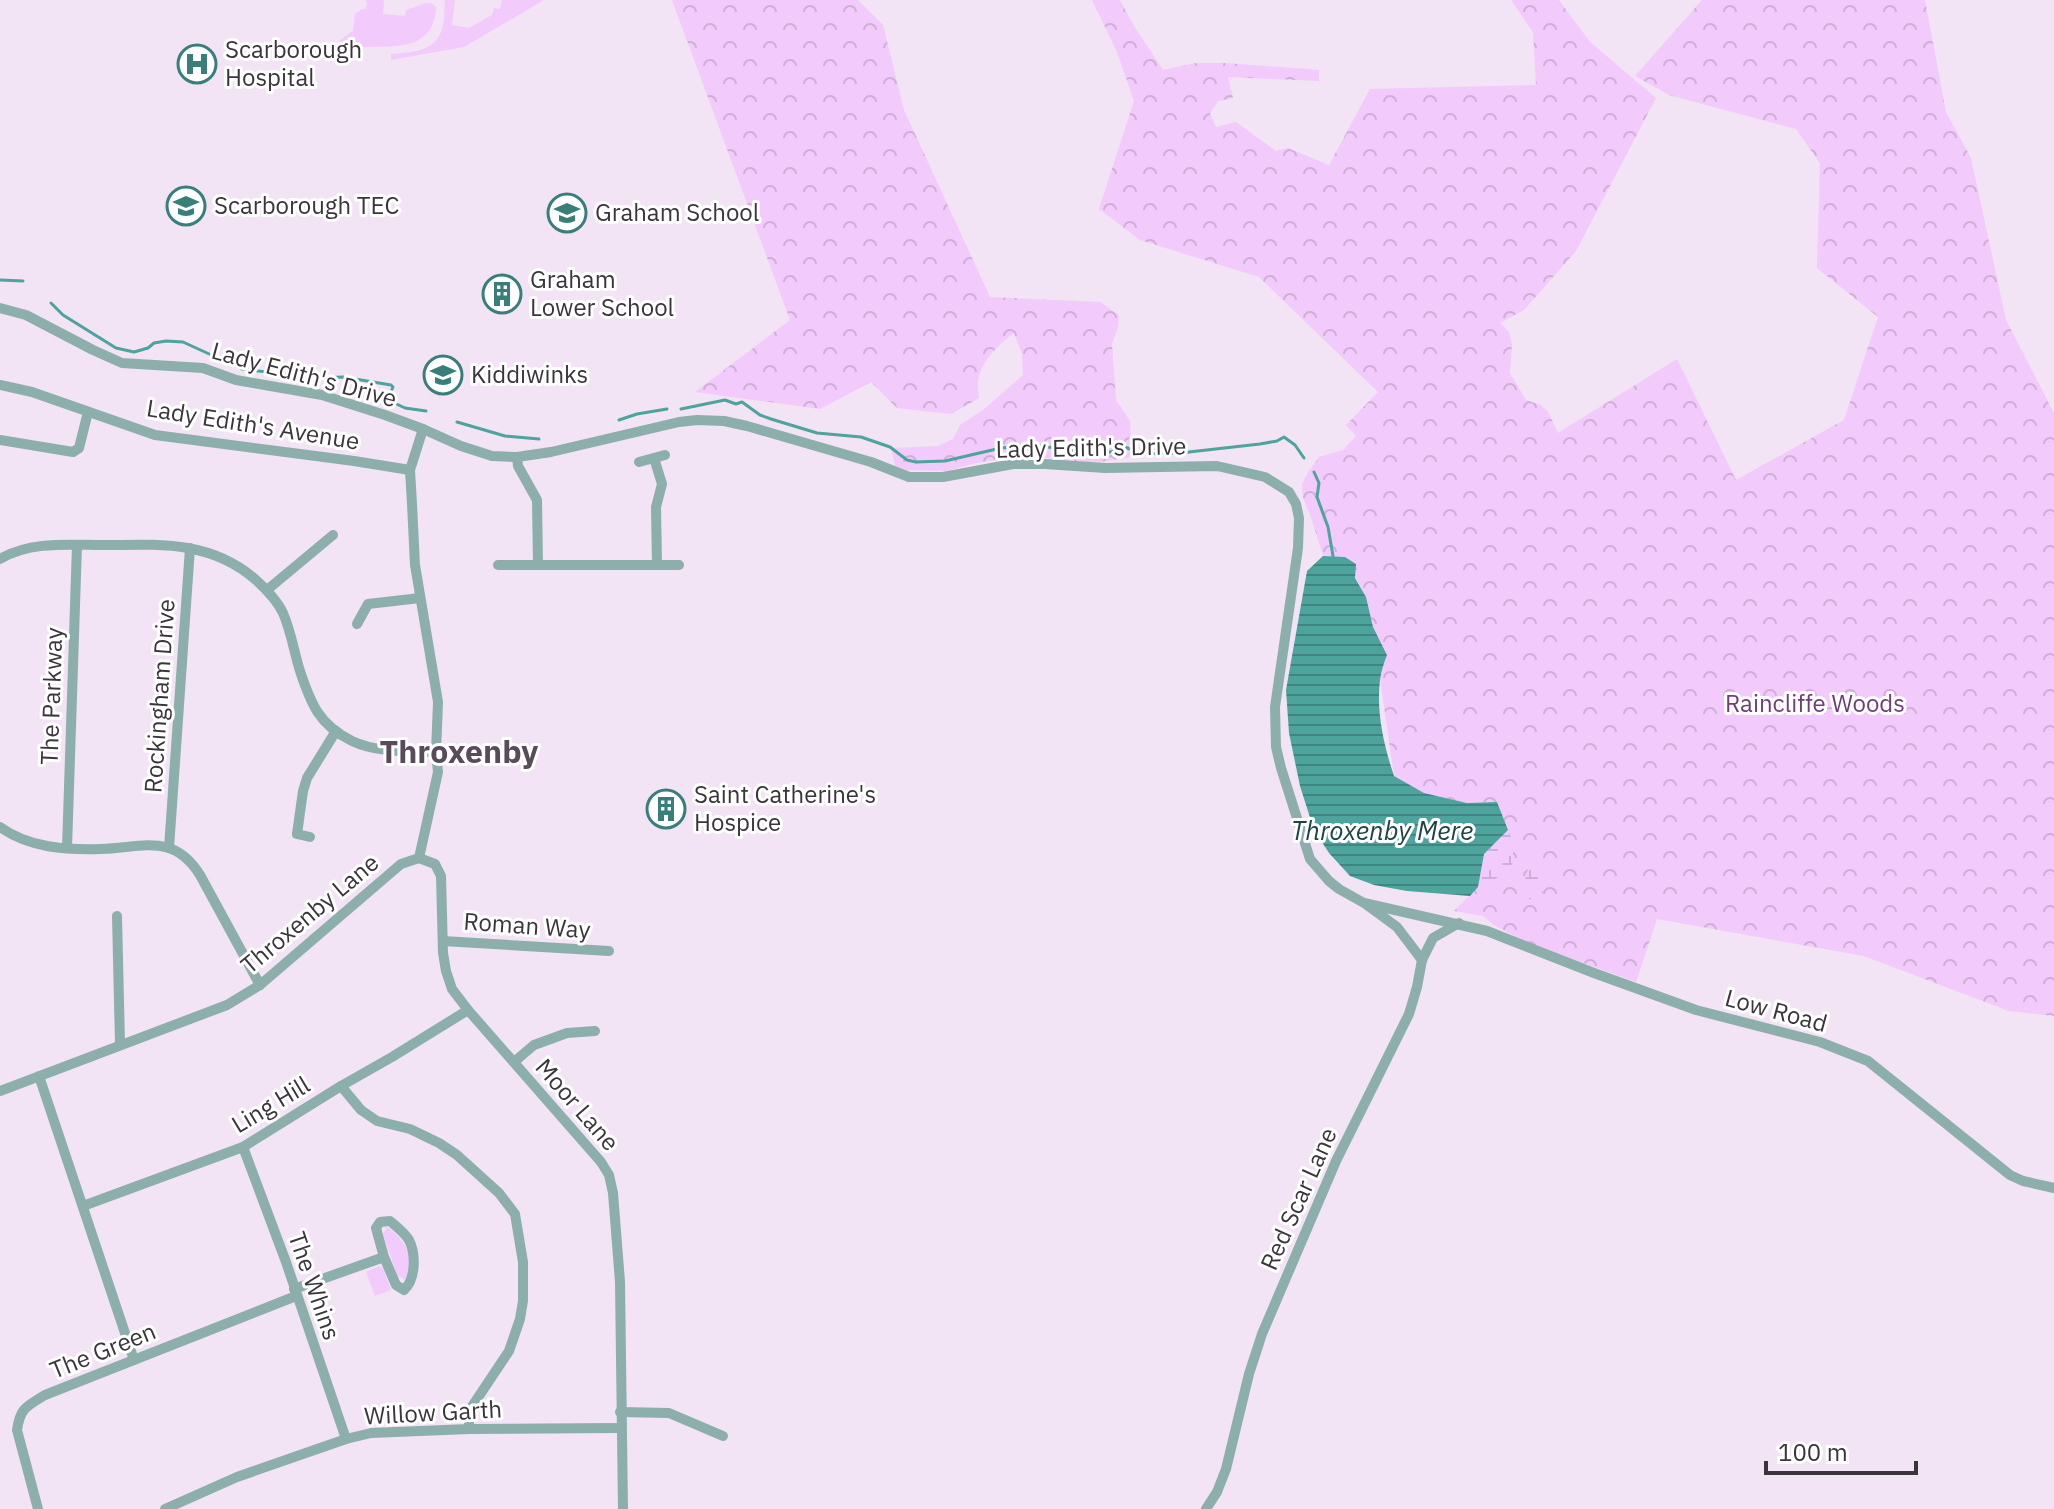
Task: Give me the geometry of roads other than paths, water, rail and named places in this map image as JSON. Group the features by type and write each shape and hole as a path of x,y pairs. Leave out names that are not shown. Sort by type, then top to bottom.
{"street":[{"name":"Lady Edith's Drive","path":"0,308 26,315 122,363 203,368 236,380 322,395 492,456 517,457 551,452 697,420 747,426 871,462 909,477 943,477 1013,464 1105,468 1217,466 1265,477 1289,492 1299,518 1298,548 1275,707 1276,747 1310,859 1329,881 1364,903 1459,923"},
{"name":"Lady Edith's Avenue","path":"0,385 32,392 155,435 410,470"},
{"path":"0,440 73,452 79,448 88,412"},
{"path":"419,858 438,772 438,702 415,565 410,470 423,429"},
{"path":"517,457 518,466 537,500 538,565"},
{"path":"639,462 659,457 662,484 656,507 657,565"},
{"path":"267,590 333,535"},
{"name":"The Parkway","path":"67,848 77,545"},
{"path":"0,559 40,546 164,545 205,551 225,559 267,590 282,611 316,712 336,731 353,742 373,747 436,752"},
{"name":"Rockingham Drive","path":"169,848 190,548"},
{"path":"498,565 679,565"},
{"path":"357,624 368,604 420,598"},
{"path":"310,837 297,834 307,778 336,731"},
{"path":"0,827 34,844 100,849 158,844 169,848 194,866 260,985"},
{"name":"Moor Lane","path":"419,858 435,864 441,876 443,941 446,971 452,989 609,1175 615,1208 620,1282 623,1509"},
{"name":"Throxenby Lane","path":"0,1091 227,1005 260,985 401,864 419,858"},
{"path":"1364,903 1397,927 1422,960"},
{"path":"117,916 120,1044"},
{"name":"Red Scar Lane","path":"1206,1509 1226,1469 1262,1334 1336,1161 1409,1014 1422,960 1433,938 1459,923"},
{"name":"Low Road","path":"1459,923 1696,1010 1820,1042 1868,1061 2010,1175 2054,1188"},
{"name":"Roman Way","path":"443,941 611,950"},
{"name":"Ling Hill","path":"83,1206 243,1147 468,1010"},
{"path":"514,1062 534,1045 567,1033 596,1031"},
{"path":"39,1076 134,1360"},
{"path":"341,1086 361,1110 377,1121 410,1129 457,1155 499,1193 515,1214 523,1262 520,1319 509,1351 469,1411 469,1429"},
{"name":"The Whins","path":"243,1147 346,1439"},
{"path":"390,1221 402,1230 412,1250 413,1274 410,1285 404,1290 396,1285 384,1257 376,1228 380,1222 390,1221"},
{"name":"The Green","path":"38,1509 17,1430 18,1417 26,1406 45,1395 384,1257"},
{"path":"620,1412 669,1413 723,1436"},
{"name":"Willow Garth","path":"165,1509 237,1477 371,1433 620,1428"}],"water":[{"name":"Throxenby Mere","path":"1323,556 1345,557 1356,564 1355,578 1366,597 1373,627 1387,655 1380,677 1379,704 1384,741 1394,776 1424,793 1467,803 1497,802 1508,830 1484,854 1478,887 1470,896 1407,891 1374,885 1350,876 1314,830 1300,786 1289,733 1286,690 1307,571"}],"waterway":[{"path":"0,280 23,281"},
{"path":"51,303 63,315 116,348 134,352 154,343 183,342 242,369 316,378 343,377 391,385 390,401 405,408 426,411"},
{"path":"681,409 725,400 736,404 742,402 771,419 817,433 861,437 890,447 907,460 916,462 945,461 1001,448 1033,445 1085,452 1111,452 1125,447 1142,454 1180,453 1260,444 1284,437 1295,445 1304,458"},
{"path":"619,420 667,409"},
{"path":"457,422 505,436 539,439"},
{"path":"1314,472 1319,483 1317,497 1328,527 1333,556"}],"place":[{"name":"Scarborough Hospital","path":"197,64"},
{"name":"Scarborough TEC","path":"186,206"},
{"name":"Graham School","path":"567,213"},
{"name":"Graham Lower School","path":"502,294"},
{"name":"Kiddiwinks","path":"443,375"},
{"name":"Saint Catherine's Hospice","path":"666,809"}],"district":[{"name":"Throxenby","path":"459,752"}],"park label":[{"name":"Raincliffe Woods","path":"1815,704"}]}
